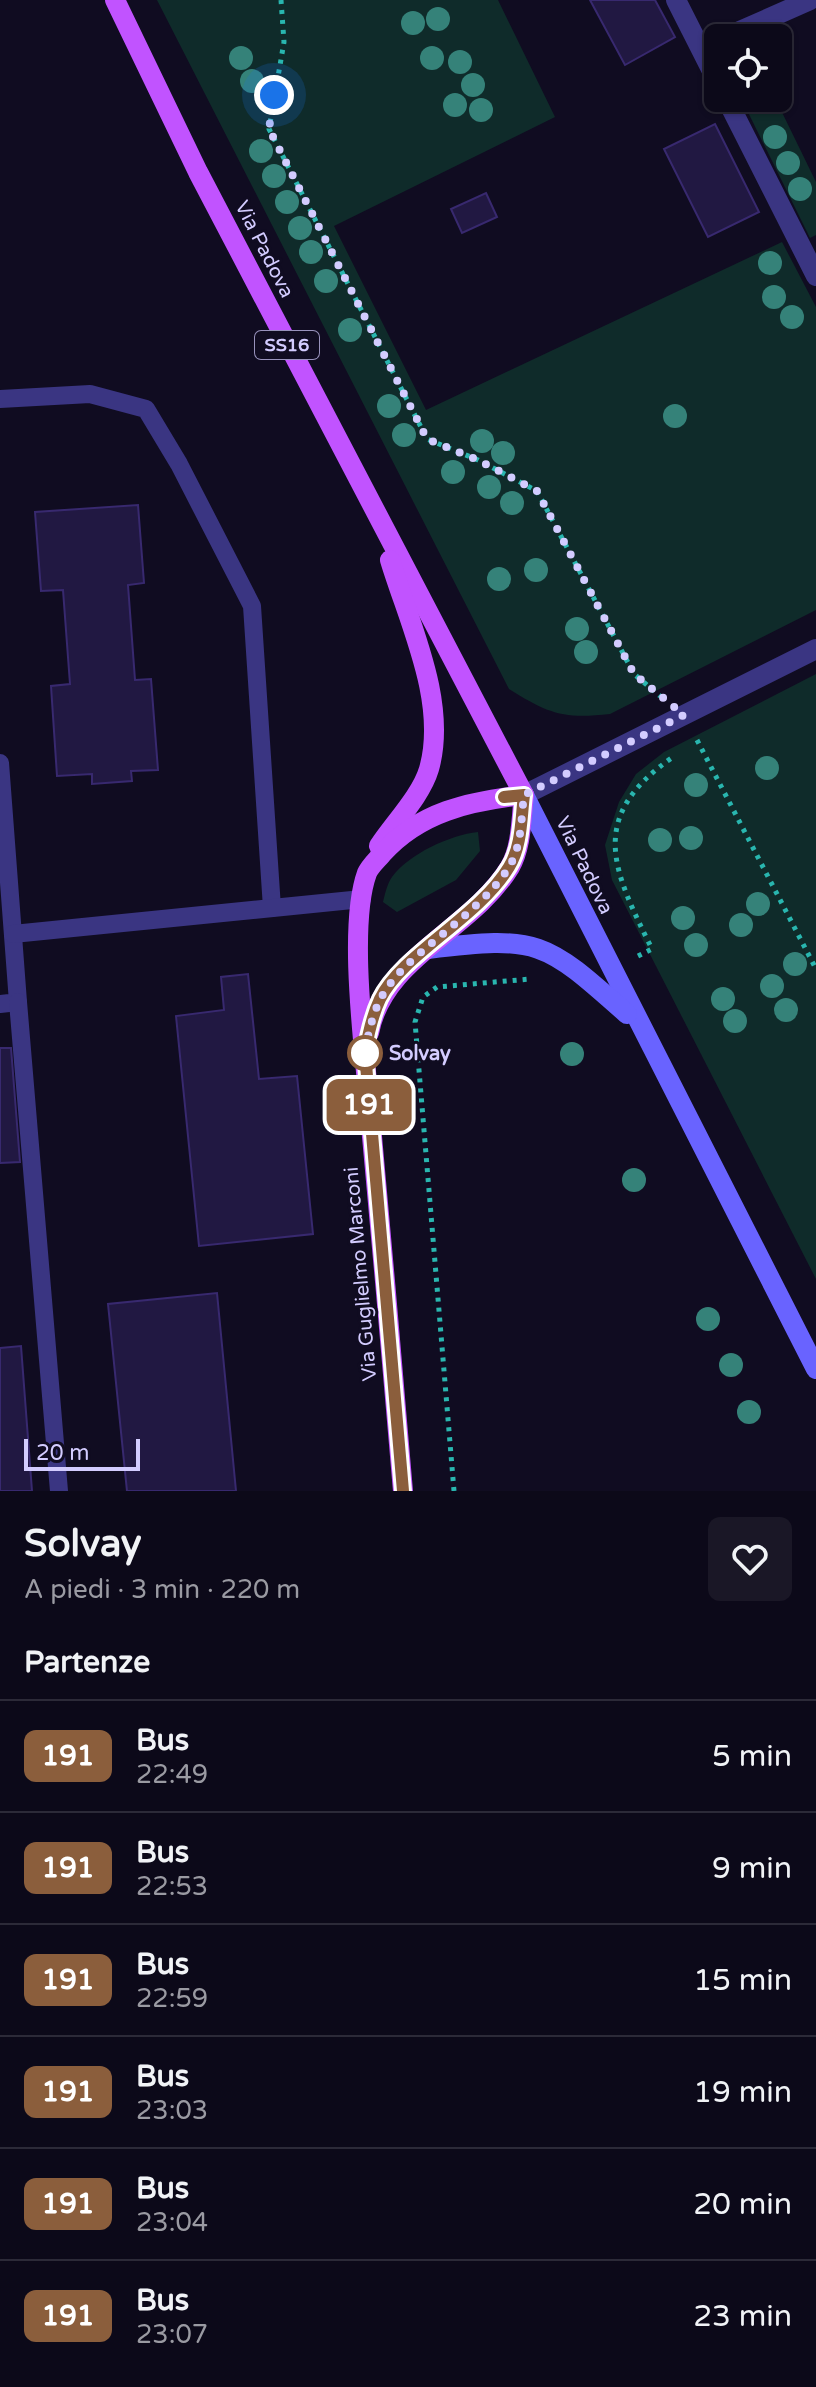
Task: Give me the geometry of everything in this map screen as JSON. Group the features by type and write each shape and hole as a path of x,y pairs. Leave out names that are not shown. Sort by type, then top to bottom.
{"main road":[{"name":"Via Padova","path":"115,0 198,172 524,795 637,1023 816,1369"},
{"name":"Via Padova","path":"368,870 379,847 428,770 433,734 433,710 425,678 377,517"},
{"path":"368,870 396,839 420,822 454,807 524,795"},
{"name":"Via Guglielmo Marconi","path":"365,1053 380,999 390,983 473,911 510,866 519,843 524,795"},
{"name":"Via Guglielmo Marconi","path":"368,870 362,899 359,958 403,1491"},
{"name":"Via Padova","path":"428,949 494,940 531,944 564,959 637,1023"}],"street":[{"path":"676,0 704,37"},
{"path":"756,24 810,0"},
{"path":"733,112 816,276"},
{"path":"524,795 816,649"}],"lane":[{"path":"0,399 90,394 146,409 179,464 252,606 272,908"},
{"path":"0,763 13,934 9,1003 59,1491"},
{"path":"13,934 362,899"}],"path":[{"path":"281,0 284,42 269,129 427,439 478,460 537,491 634,674 684,715 816,969"},
{"path":"415,1042 454,1491"}],"green space":[{"path":"157,0 498,0 555,117 334,226 426,410 782,242 816,307 816,610 610,714 580,716 557,713 509,689"},
{"path":"748,112 782,112 816,182 816,235 810,238"},
{"path":"816,674 816,1279 612,880 605,845 619,802 636,774 664,752"},
{"path":"478,832 480,851 456,880 397,912 383,902 390,880 419,853 443,841"}],"building":[{"path":"590,0 655,0 675,37 625,65"},
{"path":"715,124 759,212 708,237 664,149"},
{"path":"486,193 497,217 462,233 451,209"},
{"path":"138,505 144,583 128,585 135,680 151,679 158,770 131,771 132,781 92,784 92,774 57,776 51,686 70,684 63,590 41,591 35,512"},
{"path":"248,974 259,1079 297,1076 313,1234 199,1246 176,1016 224,1010 221,977"},
{"path":"0,1048 11,1048 20,1162 0,1163"},
{"path":"217,1293 236,1491 127,1491 108,1304"},
{"path":"21,1346 32,1491 0,1491 0,1348"}],"bus line":[{"name":"191","path":"403,1491 365,1053 370,1025 390,983 473,911 510,866 519,843 524,795 504,797"}],"place":[{"name":"Solvay","path":"365,1053"}],"route":[{"path":"274,95 269,129 427,439 478,460 537,491 634,674 684,715 524,795 519,843 510,866 473,911 390,983 370,1025 365,1053"}]}
